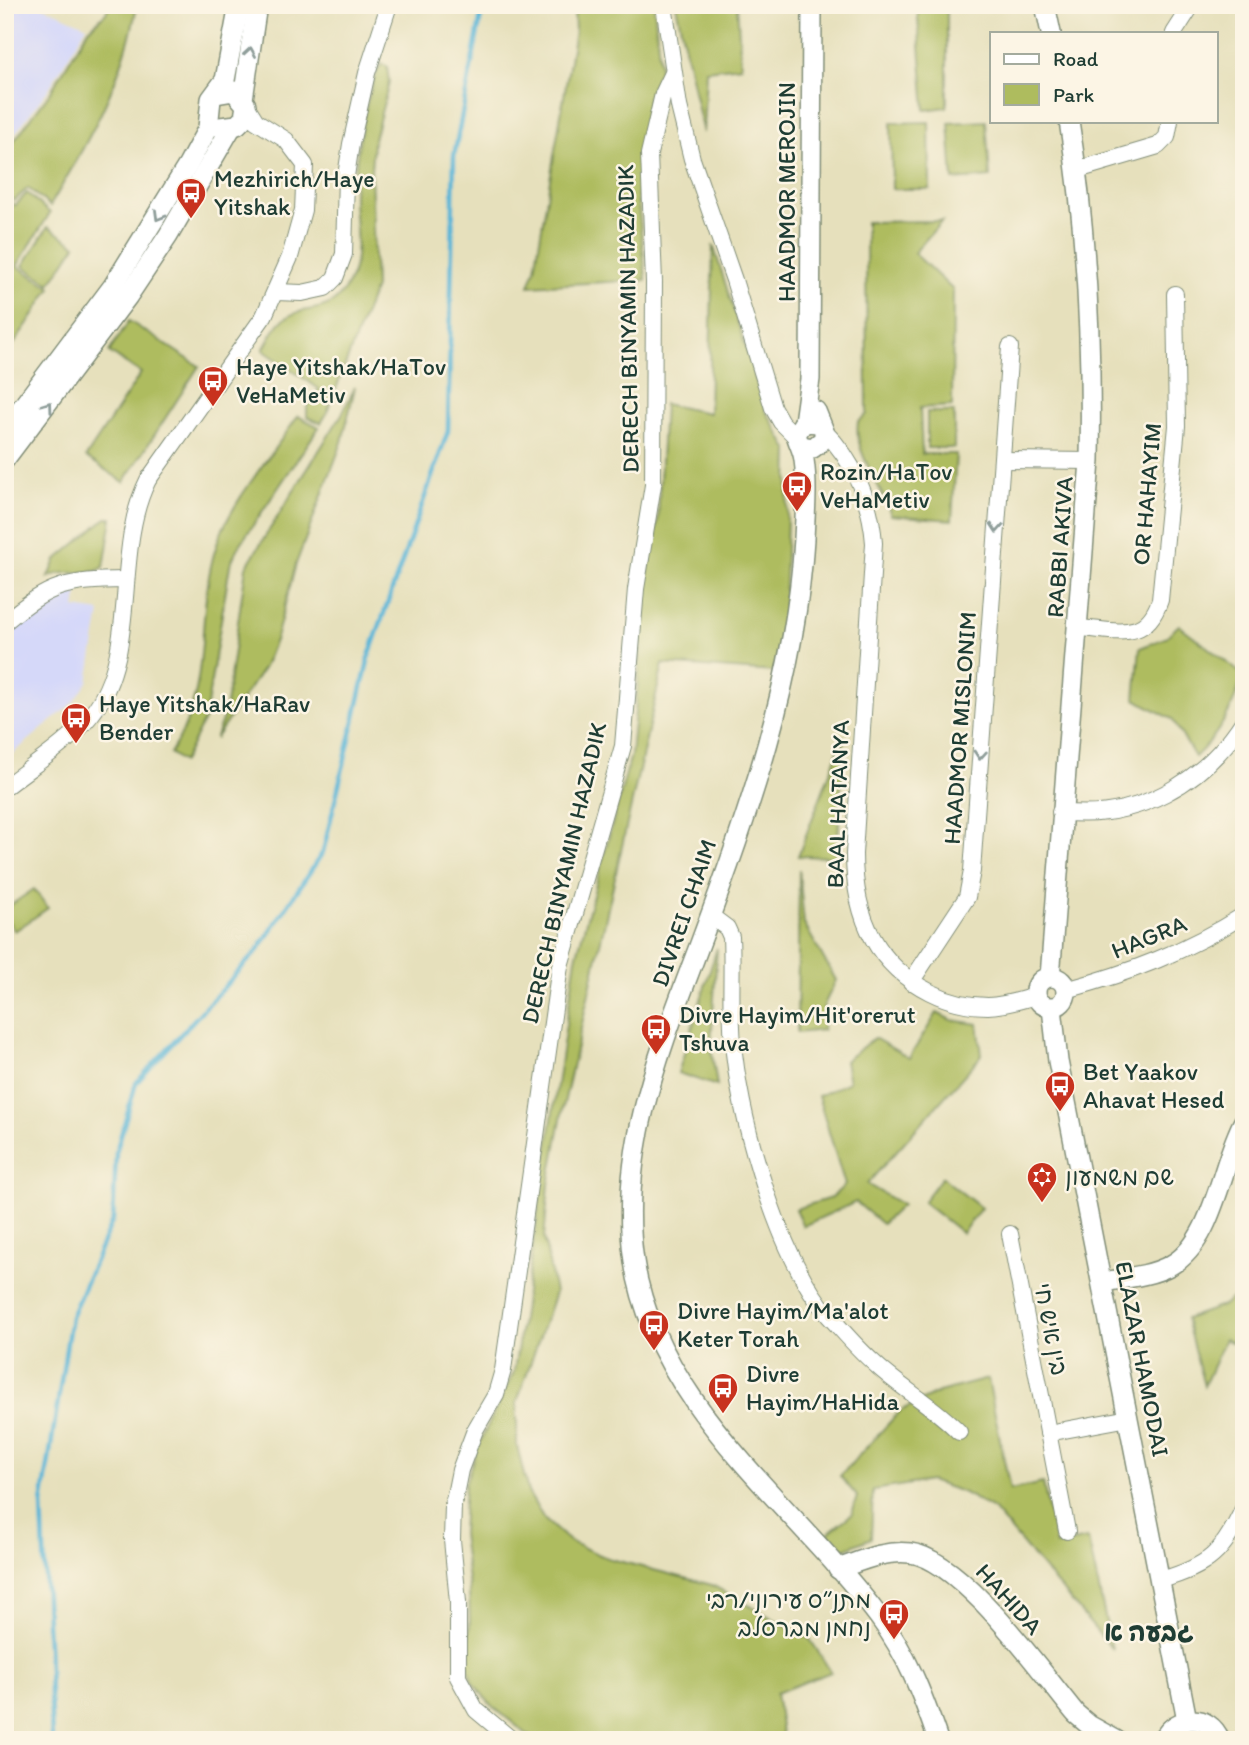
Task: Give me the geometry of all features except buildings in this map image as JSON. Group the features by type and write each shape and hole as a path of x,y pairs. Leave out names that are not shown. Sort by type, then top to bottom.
{"street":[{"path":"5,430 113,286 153,226 208,128 212,103 225,80 239,5"},
{"path":"5,459 128,296 234,127 244,118 257,5"},
{"path":"276,292 302,293 326,288 341,267 346,176 351,144 367,73 390,5"},
{"name":"BAAL HATANYA","path":"664,5 673,73 692,159 766,378 784,410 836,457 858,482 868,506 874,543 854,878 864,924 876,947 911,982 962,1004 988,1006 1036,996"},
{"name":"HAADMOR MEROJIN","path":"811,434 812,5"},
{"path":"1175,32 1192,5"},
{"path":"1047,6 1051,32"},
{"name":"DERECH BINYAMIN HAZADIK","path":"512,1740 476,1710 458,1677 453,1505 465,1454 496,1394 503,1370 560,966 623,747 636,589 653,485 654,282 649,154 663,94 673,73"},
{"path":"5,787 84,724 101,700 109,684 117,650 134,515 148,480 264,316 276,292 303,209 306,174 293,147 256,121 245,103 228,90 212,103"},
{"path":"212,103 214,123 266,128"},
{"name":"RABBI AKIVA","path":"1050,977 1060,812 1079,628 1090,461 1091,389 1077,170 1069,122"},
{"path":"1077,170 1158,146 1167,137 1170,122"},
{"name":"OR HAHAYIM","path":"1079,628 1137,629 1149,625 1160,600 1177,426 1175,294"},
{"name":"HAADMOR MISLONIM","path":"911,982 967,897 972,870 1010,347"},
{"name":"DIVREI CHAIM","path":"811,434 802,577 784,686 711,916 659,1055 640,1128 631,1188 634,1260 640,1292 652,1324 683,1384 744,1461 878,1617 905,1656 938,1740"},
{"path":"1002,460 1090,461"},
{"path":"5,622 52,588 77,581 125,580"},
{"path":"1060,812 1104,813 1147,803 1171,791 1215,759 1244,720"},
{"name":"HAGRA","path":"1066,990 1147,966 1181,952 1244,915"},
{"path":"711,916 726,928 731,937 733,1052 741,1096 774,1208 798,1268 827,1313 873,1362 930,1404 959,1432"},
{"path":"1050,977 1062,982 1066,990 1064,1000 1052,1008 1043,1006 1036,996 1038,983 1050,977"},
{"name":"ELAZAR HAMODAI","path":"1052,1008 1058,1060 1187,1720"},
{"path":"1102,1282 1156,1272 1183,1258 1209,1215 1244,1121"},
{"name":"בין איש חי","path":"1010,1234 1067,1531"},
{"path":"1048,1433 1129,1418"},
{"path":"1161,1580 1187,1572 1214,1556 1231,1536 1244,1507"},
{"name":"HAHIDA","path":"838,1569 874,1556 897,1553 912,1553 936,1561 976,1596 1076,1714 1089,1726 1116,1740"},
{"path":"1163,1740 1172,1727 1187,1720 1206,1723 1220,1740"}],"shaded area":[{"path":"5,5 39,5 87,26 48,90 5,147"},
{"path":"78,593 75,608 100,612 88,682 73,703 5,760 5,634 44,602 65,594"}],"green space":[{"path":"109,5 137,5 123,59 103,109 50,206 28,188 14,201 5,193 5,153 51,91 88,30 106,13"},
{"path":"574,5 654,5 660,68 649,94 642,136 638,202 646,280 529,286 535,269 575,31"},
{"path":"676,5 737,5 741,66 706,70 703,133"},
{"path":"917,5 964,5 947,9 947,107 925,110"},
{"path":"381,64 387,66 389,83 373,143 371,170 375,287 321,423 307,417 307,407 319,389 263,350 284,319 337,299 352,275 356,256 354,195 358,146 365,110"},
{"path":"986,121 990,177 953,180 949,123"},
{"path":"929,122 930,189 892,189 891,123"},
{"path":"27,193 50,213 17,266 51,288 14,344 5,337 5,198 15,206"},
{"path":"942,221 914,253 953,290 952,406 920,408 922,454 956,454 952,520 891,515 864,456 858,433 858,422 867,414 866,222"},
{"path":"48,227 76,245 50,284 23,266"},
{"path":"713,245 766,411 789,451 784,614 774,672 663,664 563,1108 549,1184 544,1238 555,1293 517,1402 517,1446 528,1492 544,1519 570,1542 607,1558 712,1585 810,1639 831,1672 776,1693 783,1740 534,1740 491,1705 472,1682 466,1657 470,1626 469,1588 462,1534 465,1484 477,1448 514,1372 576,958 631,755 648,573 658,521 664,404 709,413"},
{"path":"129,321 199,366 124,482 86,457 141,373 109,352"},
{"path":"355,387 342,442 296,564 276,638 264,667 215,739 225,712 246,567 342,414"},
{"path":"927,412 954,412 954,448 927,448"},
{"path":"298,416 319,427 237,549 230,565 205,718 183,762 170,753 184,729 193,704 206,600 216,547 230,514"},
{"path":"106,518 112,518 104,567 91,572 63,573 49,577 56,560"},
{"path":"1179,625 1243,675 1225,719 1212,739 1195,757 1172,719 1135,699 1140,648 1165,638"},
{"path":"844,736 837,857 798,856"},
{"path":"799,869 804,924 836,980 824,1005 823,1030 797,1033"},
{"path":"34,889 48,908 15,931 5,918 5,909"},
{"path":"717,948 711,1046 717,1086 678,1073"},
{"path":"937,1013 951,1020 978,1024 982,1055 867,1184 902,1205 882,1224 856,1202 803,1226 795,1209 831,1198 845,1185 818,1096 849,1082 845,1061 874,1038 909,1058"},
{"path":"942,1177 981,1208 962,1233 923,1202"},
{"path":"1244,1289 1244,1349 1225,1339 1204,1386 1186,1319 1222,1306"},
{"path":"988,1379 1010,1490 1043,1483 1056,1545 1088,1539 1112,1649 993,1509 962,1492 930,1481 873,1490 871,1538 840,1551 828,1533 852,1514 857,1496 840,1476 900,1411 939,1392"}],"waterway":[{"path":"52,1740 42,1504 71,1317 113,1219 116,1152 136,1083 258,950 323,852 370,653 448,431 454,156 483,5"}],"place":[{"name":"Mezhirich/Haye Yitshak","path":"191,220"},
{"name":"Haye Yitshak/HaTov VeHaMetiv","path":"213,408"},
{"name":"Rozin/HaTov VeHaMetiv","path":"797,513"},
{"name":"Haye Yitshak/HaRav Bender","path":"76,745"},
{"name":"Divre Hayim/Hit'orerut Tshuva","path":"656,1056"},
{"name":"Bet Yaakov Ahavat Hesed","path":"1060,1113"},
{"name":"שם משמעון","path":"1042,1204"},
{"name":"Divre Hayim/Ma'alot Keter Torah","path":"654,1352"},
{"name":"Divre Hayim/HaHida","path":"723,1415"},
{"name":"מתנ״ס עירוני/רבי נחמן מברסלב","path":"894,1641"}],"district":[{"name":"גבעה א","path":"1149,1632"}]}
